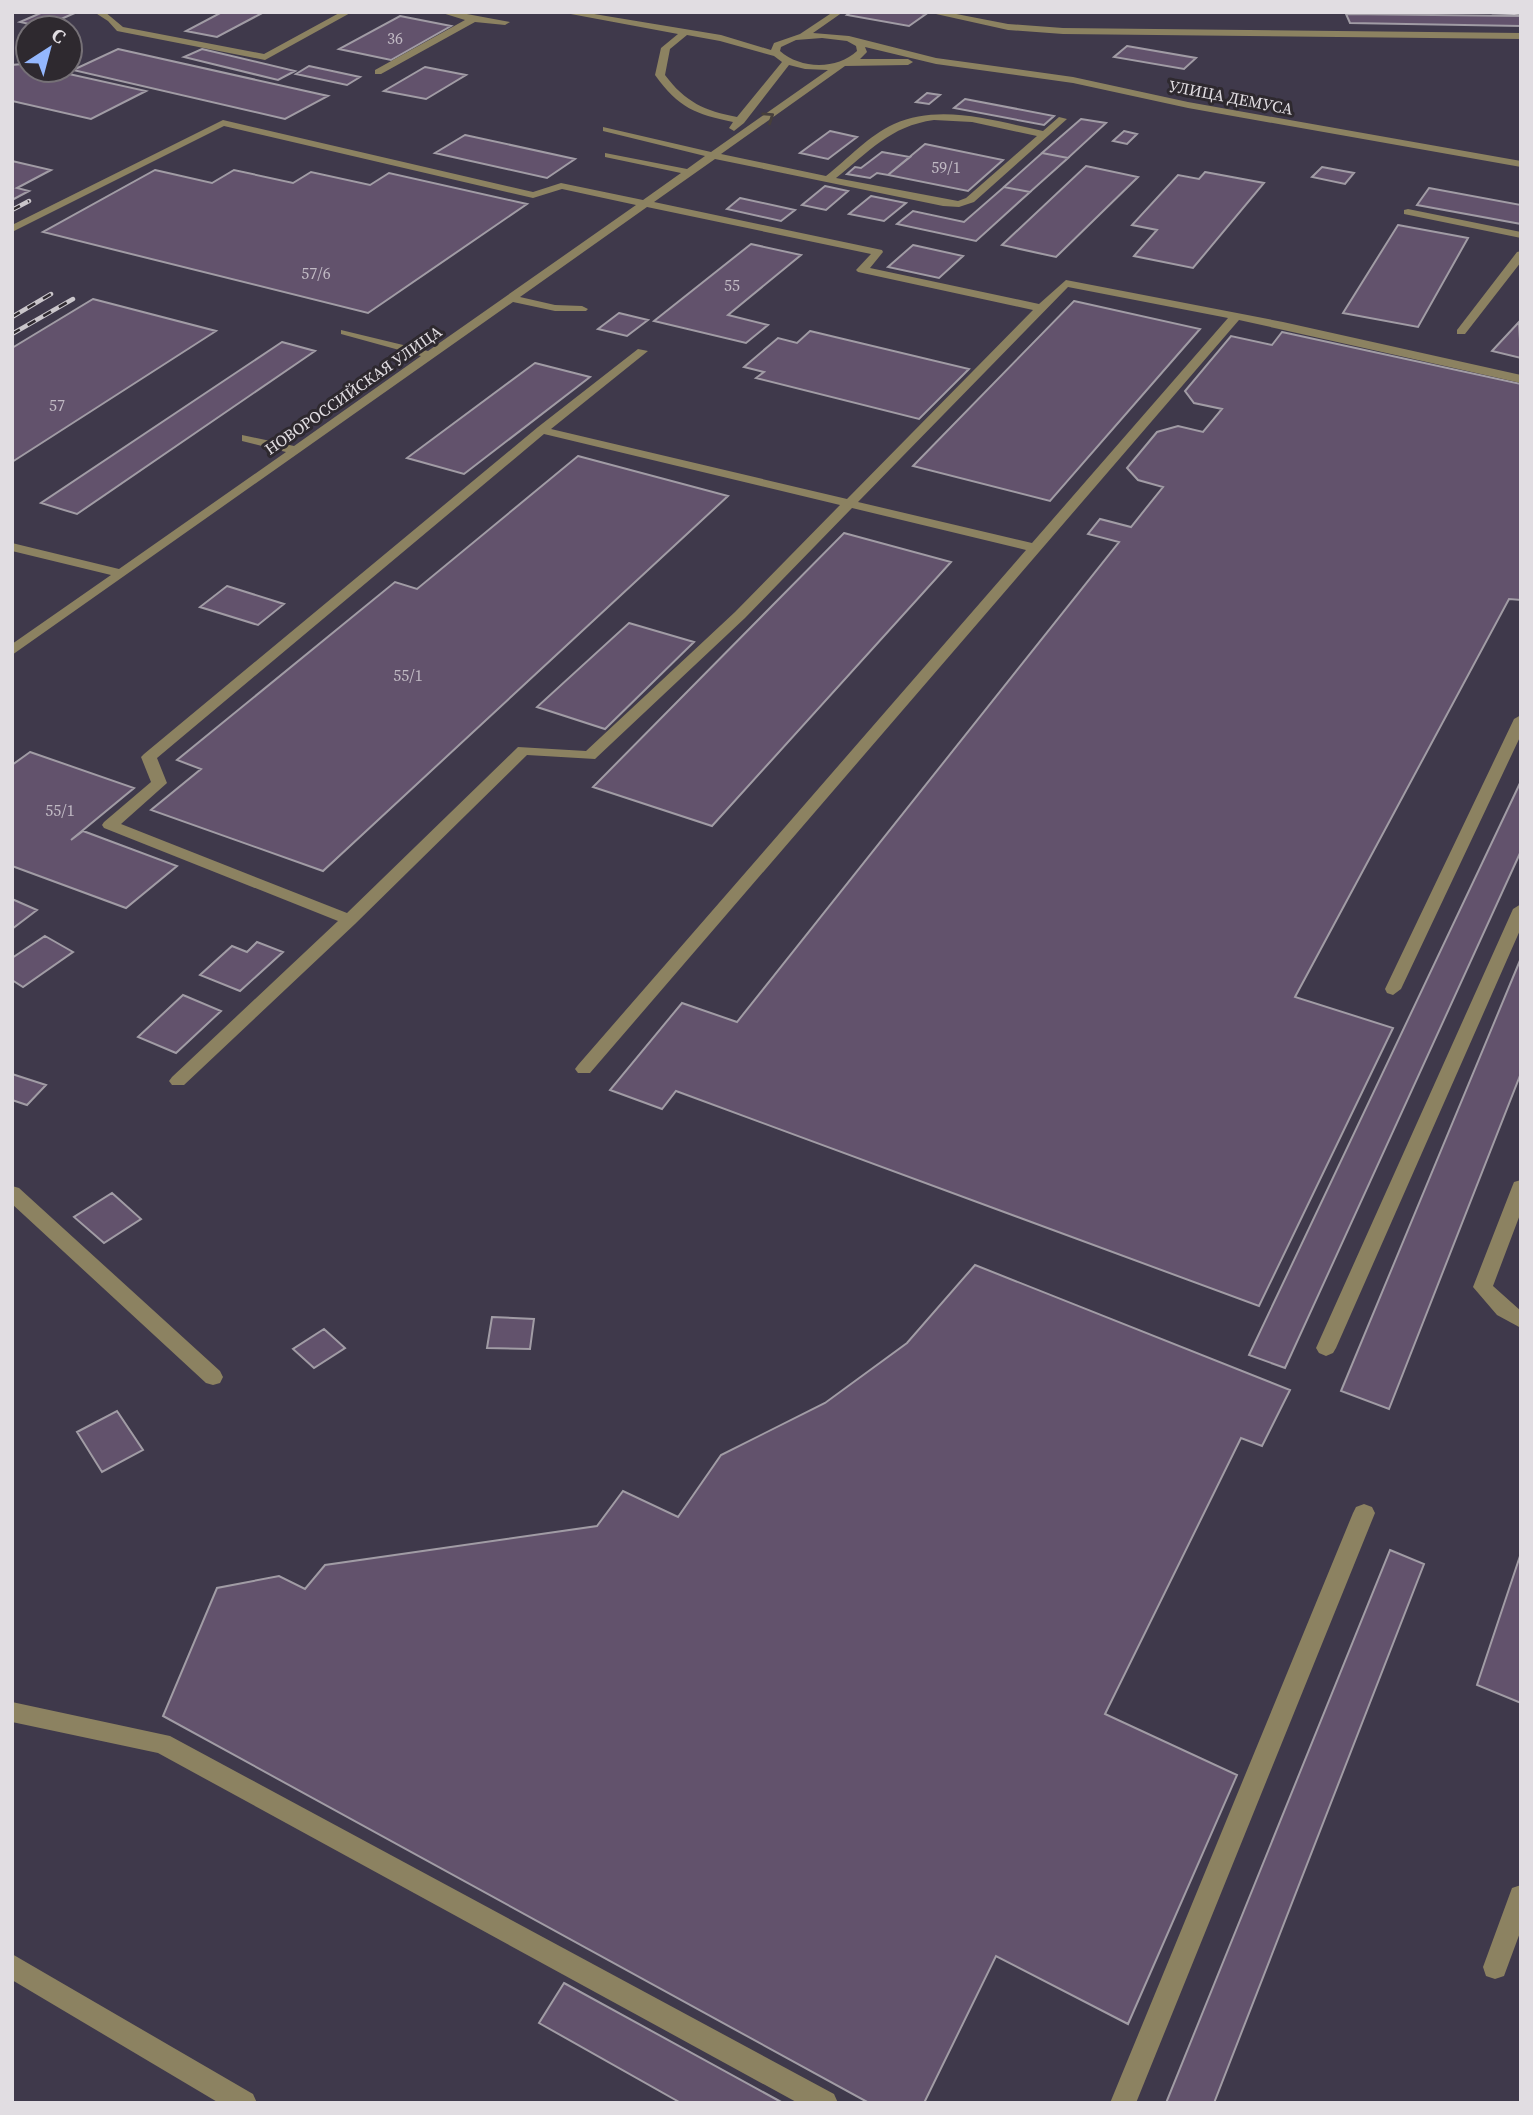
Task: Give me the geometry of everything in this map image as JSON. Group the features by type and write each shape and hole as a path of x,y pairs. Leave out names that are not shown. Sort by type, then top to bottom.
{"street":[{"path":"98,12 111,19 120,29 265,57 348,12"},
{"path":"443,12 473,19 505,22"},
{"path":"564,12 721,38 776,54 787,61 813,66 936,61"},
{"path":"931,12 1008,27 1062,31 1521,36"},
{"path":"712,155 862,52 852,41 839,13 800,36 777,45 776,54"},
{"path":"378,72 473,19"},
{"path":"685,33 666,48 660,75 673,93 692,110 741,121"},
{"path":"772,37 822,35 936,61"},
{"path":"721,38 760,37"},
{"path":"712,155 787,61"},
{"name":"УЛИЦА ДЕМУСА","path":"936,61 1073,80 1201,107 1521,164"},
{"path":"829,178 898,126 923,119 954,117 1044,134"},
{"path":"606,129 712,155 943,203 959,204 970,200 1062,118"},
{"path":"12,229 223,123 533,195 561,186 878,252 862,270 1041,308"},
{"path":"609,155 688,172"},
{"name":"НОВОРОССИЙСКАЯ УЛИЦА","path":"12,651 712,155"},
{"path":"1408,212 1521,235"},
{"path":"1461,332 1521,254"},
{"path":"178,1081 349,920 523,750 590,756 740,615 1066,283 1283,325 1521,379"},
{"path":"510,298 555,308 582,309"},
{"path":"584,1069 1235,317"},
{"path":"345,332 429,355"},
{"path":"349,920 110,825 159,783 149,757 542,430 642,351"},
{"path":"542,430 1036,548"},
{"path":"246,438 295,450"},
{"path":"12,547 120,573"},
{"path":"1393,989 1521,719"},
{"path":"1326,1348 1521,909"},
{"path":"1521,1187 1483,1287 1504,1310 1521,1321"},
{"path":"12,1193 213,1377"},
{"path":"1123,2103 1364,1513"},
{"path":"12,1712 162,1743 825,2103"},
{"path":"1495,1967 1521,1896"},
{"path":"12,1966 244,2103"}],"shaded area":[{"path":"12,12 1521,12 1521,2103 12,2103"}],"building":[{"path":"43,12 77,12 72,14 38,14"},
{"path":"222,12 264,12 217,37 186,31"},
{"path":"851,12 926,14 909,26 847,15"},
{"path":"1346,14 1521,16 1521,26 1350,23"},
{"path":"400,16 451,26 391,60 339,49"},
{"path":"1127,46 1196,58 1184,69 1114,57"},
{"path":"118,49 328,96 285,119 84,73 84,65"},
{"path":"202,49 295,71 278,80 184,57"},
{"path":"12,65 14,84 84,84 84,77 146,91 91,119 12,101"},
{"path":"309,66 360,77 347,85 296,74"},
{"path":"425,67 466,75 426,99 384,91"},
{"path":"927,93 940,95 929,104 916,102"},
{"path":"965,99 1054,116 1044,125 954,108"},
{"path":"1081,119 1106,123 1068,158 1042,153"},
{"path":"830,131 857,137 828,159 800,153"},
{"path":"1124,131 1137,134 1127,144 1113,141"},
{"path":"465,135 575,159 547,178 435,153"},
{"path":"925,144 1003,160 968,191 888,175"},
{"path":"882,152 910,157 888,175 877,173 870,178 847,174 855,167 861,168"},
{"path":"1042,153 1068,158 1030,192 1004,187"},
{"path":"12,161 51,170 17,188 29,191 12,200"},
{"path":"1086,166 1138,177 1056,257 1002,245"},
{"path":"1322,167 1354,173 1345,184 1312,177"},
{"path":"155,170 212,183 234,170 293,183 311,172 370,185 389,173 527,204 368,313 43,232"},
{"path":"1205,172 1264,183 1193,268 1134,256 1157,230 1132,225 1178,175 1199,179"},
{"path":"825,186 848,191 826,210 802,205"},
{"path":"1004,187 1030,192 976,241 897,224 913,211 964,222"},
{"path":"1429,188 1521,205 1521,224 1417,205"},
{"path":"871,196 906,203 884,221 849,214"},
{"path":"740,198 795,210 781,221 727,209"},
{"path":"1398,225 1468,238 1418,327 1343,313"},
{"path":"751,244 801,255 728,315 768,325 746,343 654,321"},
{"path":"913,245 963,256 939,278 888,267"},
{"path":"93,299 216,331 12,462 12,348"},
{"path":"1074,301 1200,329 1050,501 913,466"},
{"path":"619,313 648,320 627,336 598,329"},
{"path":"1519,322 1521,358 1492,351"},
{"path":"810,331 969,369 919,419 756,378 764,372 744,367 778,338 797,343"},
{"path":"1282,332 1521,384 1521,600 1509,599 1295,997 1393,1028 1259,1306 676,1091 662,1109 610,1090 682,1003 737,1022 1119,542 1088,534 1100,519 1131,527 1163,487 1138,480 1127,468 1157,432 1178,426 1203,432 1222,409 1194,403 1185,391 1231,336 1272,345"},
{"path":"282,342 315,351 77,514 41,503"},
{"path":"535,363 590,377 464,474 407,458"},
{"path":"578,456 728,496 323,871 151,810 201,769 177,760 395,582 417,589"},
{"path":"844,533 951,562 712,826 593,787"},
{"path":"227,586 284,604 258,625 200,607"},
{"path":"629,623 694,642 605,729 537,707"},
{"path":"30,752 134,788 71,840 83,831 177,866 126,908 12,866 12,765"},
{"path":"1521,781 1521,851 1285,1368 1249,1355"},
{"path":"12,899 37,910 12,929"},
{"path":"45,936 73,952 23,987 12,980 12,958"},
{"path":"257,942 283,952 240,991 200,975 232,946 247,952"},
{"path":"1521,958 1521,1073 1389,1409 1341,1391"},
{"path":"183,995 221,1011 176,1053 138,1037"},
{"path":"12,1074 46,1085 27,1105 12,1100"},
{"path":"112,1193 141,1219 104,1243 74,1217"},
{"path":"975,1265 1290,1390 1262,1446 1241,1438 1105,1714 1237,1775 1128,2024 996,1956 924,2103 869,2103 163,1716 217,1588 279,1576 305,1589 325,1565 597,1526 623,1491 678,1517 721,1455 825,1403 907,1343"},
{"path":"492,1317 534,1319 530,1349 487,1348"},
{"path":"324,1329 345,1348 314,1368 293,1349"},
{"path":"117,1411 143,1450 102,1472 77,1432"},
{"path":"1390,1550 1424,1564 1214,2103 1166,2103"},
{"path":"1521,1553 1521,1703 1477,1685"},
{"path":"564,1983 783,2103 681,2103 539,2023"}],"railway":[{"path":"1492,12 1521,13"},
{"path":"12,210 29,201"},
{"path":"12,317 51,294"},
{"path":"12,334 73,299"}]}
